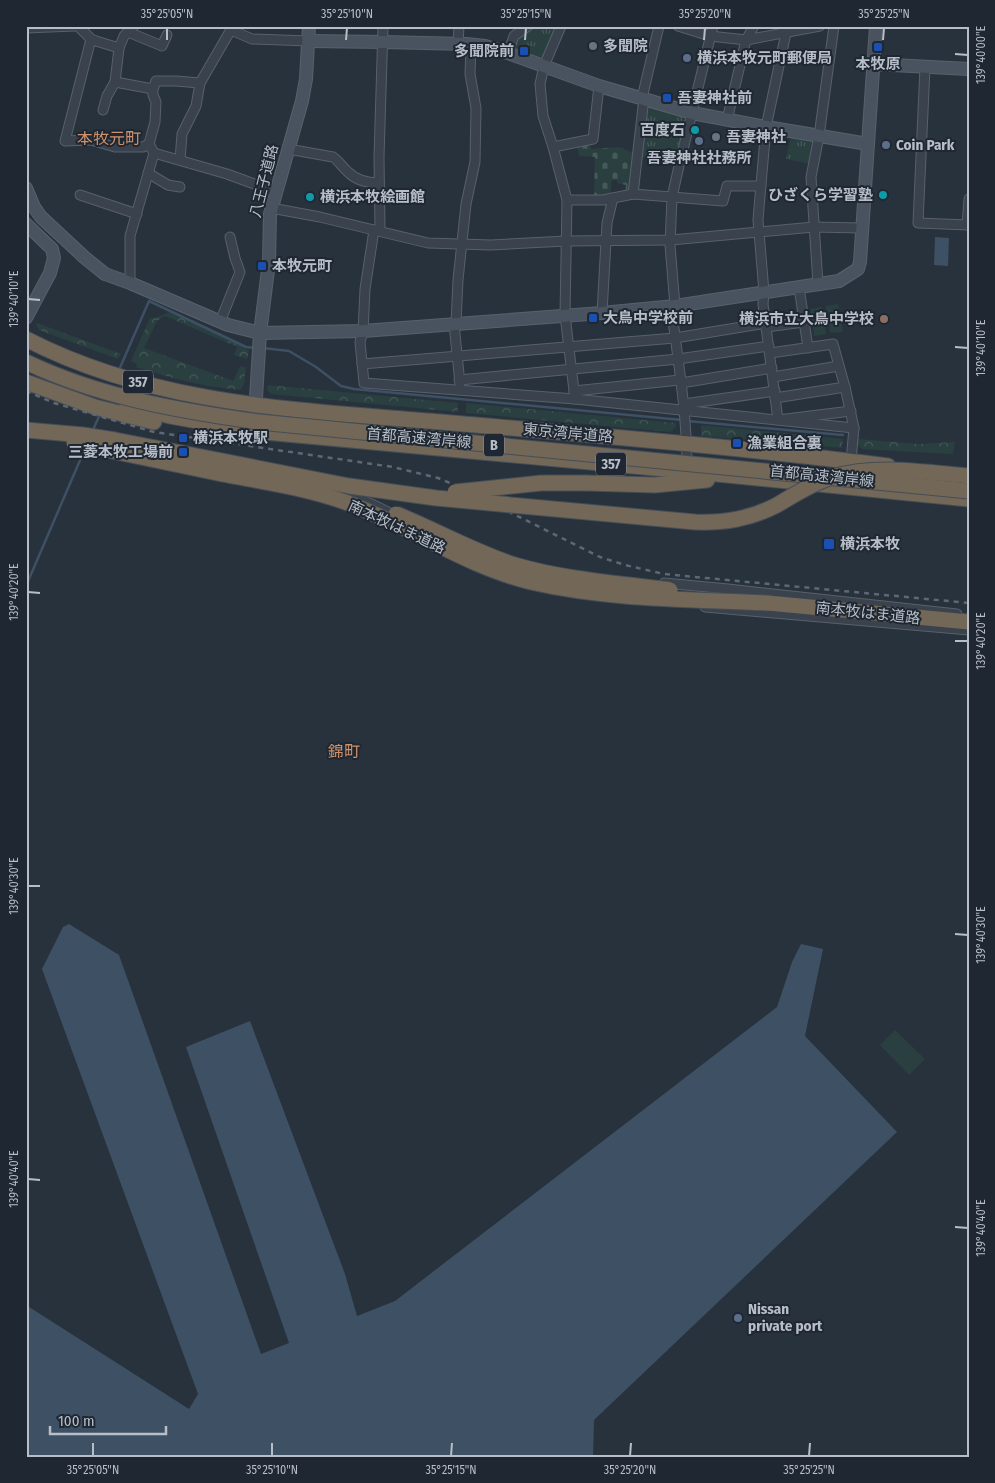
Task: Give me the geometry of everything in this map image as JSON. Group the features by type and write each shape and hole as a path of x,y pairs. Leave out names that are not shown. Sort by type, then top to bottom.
{"highway":[{"name":"東京湾岸道路","path":"26,339 71,360 139,383 255,406 687,444 969,476"},
{"name":"東京湾岸道路","path":"26,363 63,381 138,408 253,432 687,471 969,499"},
{"name":"首都高速湾岸線","path":"26,363 65,378 135,400 214,416 259,422 969,491"},
{"name":"首都高速湾岸線","path":"26,382 95,407 146,420 211,432 969,505"},
{"path":"26,432 83,435 115,440 349,486 436,498 695,522 726,522 750,516 829,478 856,471 897,470 969,476"},
{"name":"南本牧はま道路","path":"26,432 299,489 346,502 382,517 478,564 548,586 611,595 768,603"},
{"name":"南本牧はま道路","path":"26,432 101,445 341,495 398,515 495,558 541,572 587,580 768,603 969,622"},
{"path":"213,472 342,487 423,493 460,492 548,483 655,484 714,480"}],"street":[{"path":"26,28 76,26 91,39 119,48"},
{"name":"八王子道路","path":"253,432 269,262 270,214 304,91 309,26"},
{"path":"383,26 377,231 365,289 363,331 360,342 364,383 460,390 574,395 854,428"},
{"path":"458,44 459,26"},
{"path":"508,53 514,36 528,26"},
{"path":"561,26 544,66 540,84 543,116 554,147 567,200 565,315 574,395"},
{"path":"633,194 643,98 659,26"},
{"path":"678,26 710,36 746,40 788,29 820,26"},
{"path":"687,471 684,407 673,306 670,240 672,197 713,26"},
{"path":"727,120 746,40 754,26"},
{"path":"818,284 811,177 819,136 834,26"},
{"path":"26,188 40,217 105,274 228,325 260,343 363,331 673,306 838,281 858,269 860,262 876,26"},
{"path":"180,160 182,134 196,106 200,83 230,28 252,39 485,46 599,86 692,113 868,144"},
{"path":"103,110 107,96 115,82 119,48 124,36 131,29 161,50 167,35"},
{"path":"778,420 763,304 764,292 758,220 766,127 788,29"},
{"path":"91,39 65,141 91,140 116,147 143,147 149,144 156,122 156,102 153,95 156,81 200,83"},
{"path":"460,390 455,324 466,204 475,162 476,108 470,74 471,45"},
{"path":"873,64 969,69"},
{"path":"925,67 918,223 968,225 969,198"},
{"path":"115,82 153,90"},
{"path":"554,147 593,140 599,86"},
{"path":"130,283 130,236 154,153 149,144"},
{"path":"288,149 333,157 357,178 367,182 379,183"},
{"path":"154,153 227,174 276,192"},
{"path":"148,173 168,185 180,187"},
{"path":"567,200 613,198 633,194 723,201 727,186 760,186"},
{"path":"80,196 137,214"},
{"path":"602,313 607,223 613,198"},
{"path":"272,208 320,217 428,243 491,245 566,241 670,240 814,227 862,228"},
{"path":"26,224 52,249 54,258 50,273 26,318"},
{"path":"220,322 240,272 234,258 230,237"},
{"path":"799,287 808,348"},
{"path":"362,364 675,338 766,325 804,322"},
{"path":"459,380 769,350 808,348 833,344 846,387 854,428 850,461"},
{"path":"574,395 681,381 840,366"},
{"path":"684,407 775,394 846,387"},
{"path":"778,420 851,411"},
{"path":"26,432 356,496 421,529 453,549 493,568 510,580 541,589 585,596 969,630"},
{"path":"493,568 728,589 969,615"}],"green space":[{"path":"531,26 552,26 557,30 544,58 514,48 519,35"},
{"path":"649,106 682,116 684,122 674,163 641,157"},
{"path":"791,138 813,142 810,164 786,159"},
{"path":"590,144 591,149 619,147 634,153 630,190 625,191 626,185 617,183 617,180 612,180 610,196 594,197 595,157 579,156 577,146"},
{"path":"838,304 843,332 830,333 826,306"},
{"path":"822,307 826,334 814,336 810,309"},
{"path":"170,312 249,350 247,359 234,355 237,347 165,316 157,321 144,348 233,381 240,366 246,367 244,384 240,390 187,382 136,367 137,364 131,361 150,318"},
{"path":"37,323 121,354 118,359 39,330 36,325"},
{"path":"268,385 458,403 458,412 271,394 267,390"},
{"path":"466,403 676,423 676,427 670,432 466,413"},
{"path":"701,425 843,439 842,448 701,436"},
{"path":"858,439 918,444 955,442 953,454 862,449 857,444"},
{"path":"895,1030 925,1059 909,1075 880,1045"}],"water":[{"path":"935,237 949,238 948,266 934,265"},
{"path":"69,924 119,955 261,1354 289,1343 186,1047 250,1021 345,1274 357,1316 395,1301 777,1007 792,962 801,944 823,949 805,1036 897,1132 594,1420 593,1457 26,1457 26,1305 189,1409 198,1394 42,969 63,927"}],"waterway":[{"path":"119,370 149,301 246,347 255,348"},
{"path":"263,348 289,351 316,367 341,386 354,389 682,420"},
{"path":"93,430 100,414"},
{"path":"687,421 843,435"},
{"path":"26,586 84,451"}],"railway":[{"path":"26,391 54,403 154,432 393,467 438,478 600,557 664,574 969,603"}],"place":[{"name":"多聞院","path":"593,46"},
{"name":"本牧原","path":"878,47"},
{"name":"多聞院前","path":"524,51"},
{"name":"横浜本牧元町郵便局","path":"687,58"},
{"name":"吾妻神社前","path":"667,98"},
{"name":"百度石","path":"695,130"},
{"name":"吾妻神社","path":"716,137"},
{"name":"吾妻神社社務所","path":"699,141"},
{"name":"Coin Park","path":"886,145"},
{"name":"ひざくら学習塾","path":"883,195"},
{"name":"横浜本牧絵画館","path":"310,197"},
{"name":"本牧元町","path":"262,266"},
{"name":"大鳥中学校前","path":"593,318"},
{"name":"横浜市立大鳥中学校","path":"884,319"},
{"name":"横浜本牧駅","path":"183,438"},
{"name":"漁業組合裏","path":"737,443"},
{"name":"三菱本牧工場前","path":"183,452"},
{"name":"横浜本牧","path":"829,544"},
{"name":"Nissan private port","path":"738,1318"}],"district":[{"name":"本牧元町","path":"109,138"},
{"name":"錦町","path":"344,751"}]}
